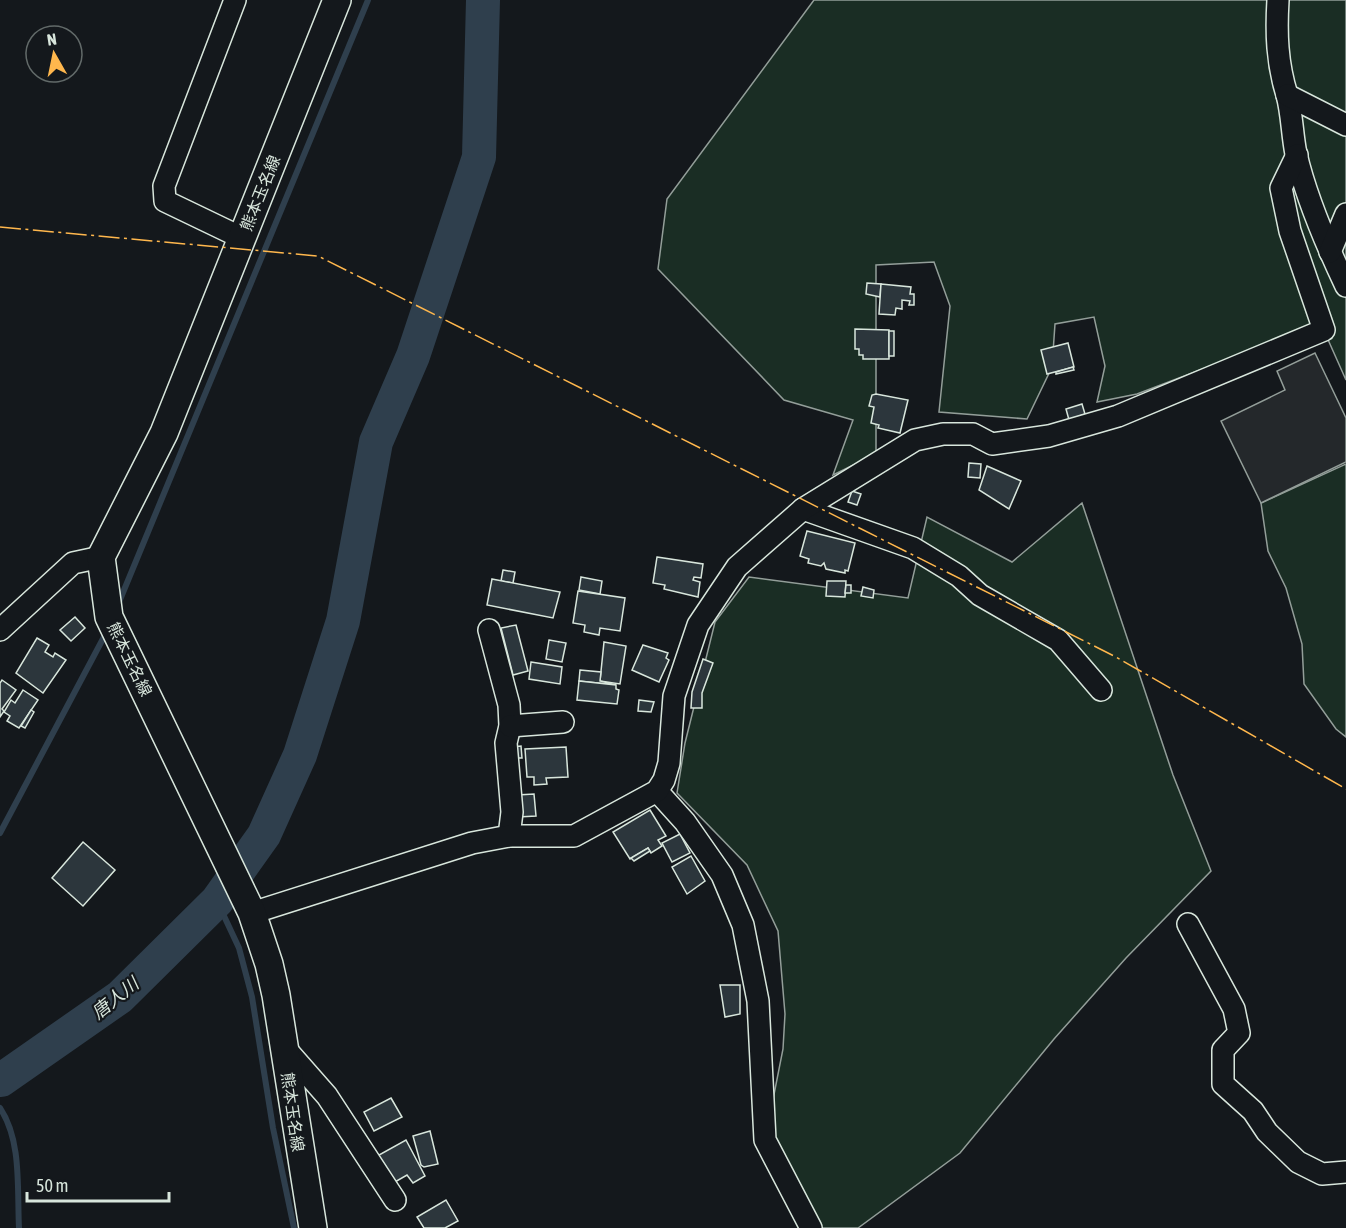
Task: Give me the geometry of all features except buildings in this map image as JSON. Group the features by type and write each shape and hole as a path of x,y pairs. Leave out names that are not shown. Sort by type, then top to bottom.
{"main road":[{"name":"熊本玉名線","path":"313,1228 269,964 249,906 109,617 101,557 164,433 337,0"}],"street":[{"path":"235,0 164,186 165,201 242,238"},
{"path":"1278,0 1277,28 1281,83 1287,95 1297,155 1330,252 1346,286"},
{"path":"1287,95 1346,125"},
{"path":"249,906 472,843 508,836 574,836 657,791 664,780 669,762 674,696 698,625 737,567 803,510 915,440 943,434 974,434 992,444 1059,433 1118,416 1324,330 1290,231 1281,188 1297,155"},
{"path":"1330,252 1346,214"},
{"path":"803,510 913,548 959,576 980,595 1058,640 1101,690"},
{"path":"0,630 73,563 101,557"},
{"path":"489,630 509,705 510,726 506,743 512,812 508,836"},
{"path":"510,726 563,722"},
{"path":"657,791 685,822 722,874 744,925 758,1001 765,1140 811,1228"},
{"path":"1188,924 1234,1009 1239,1033 1223,1050 1223,1084 1253,1111 1267,1132 1298,1162 1322,1174 1346,1172"},
{"path":"284,1047 327,1096 395,1200"}],"green space":[{"path":"814,0 1346,0 1346,380 1321,324 1137,394 1097,402 1105,366 1094,317 1055,324 1052,367 1027,419 939,412 950,306 934,262 876,265 876,454 833,475 853,420 784,400 658,269 667,199"},
{"path":"1346,464 1346,737 1336,729 1304,684 1302,644 1286,588 1268,551 1261,503"},
{"path":"1082,503 1173,775 1211,871 1126,958 1054,1039 960,1153 858,1228 811,1228 765,1140 783,1049 785,1014 778,931 747,865 677,793 685,743 715,622 749,577 908,598 927,517 1012,562"}],"shaded area":[{"path":"1315,353 1346,418 1346,462 1261,503 1221,421 1285,390 1277,371"}],"waterway":[{"path":"117,607 368,0"},
{"name":"唐人川","path":"1,1080 120,997 217,901 264,835 300,755 343,621 376,442 413,356 479,157 483,0"},
{"path":"0,833 106,633"},
{"path":"217,901 239,948 252,997 273,1128 294,1228"},
{"path":"0,1108 7,1121 15,1150 19,1228"}],"power":[{"path":"0,227 318,256 1116,657 1346,789"}]}
